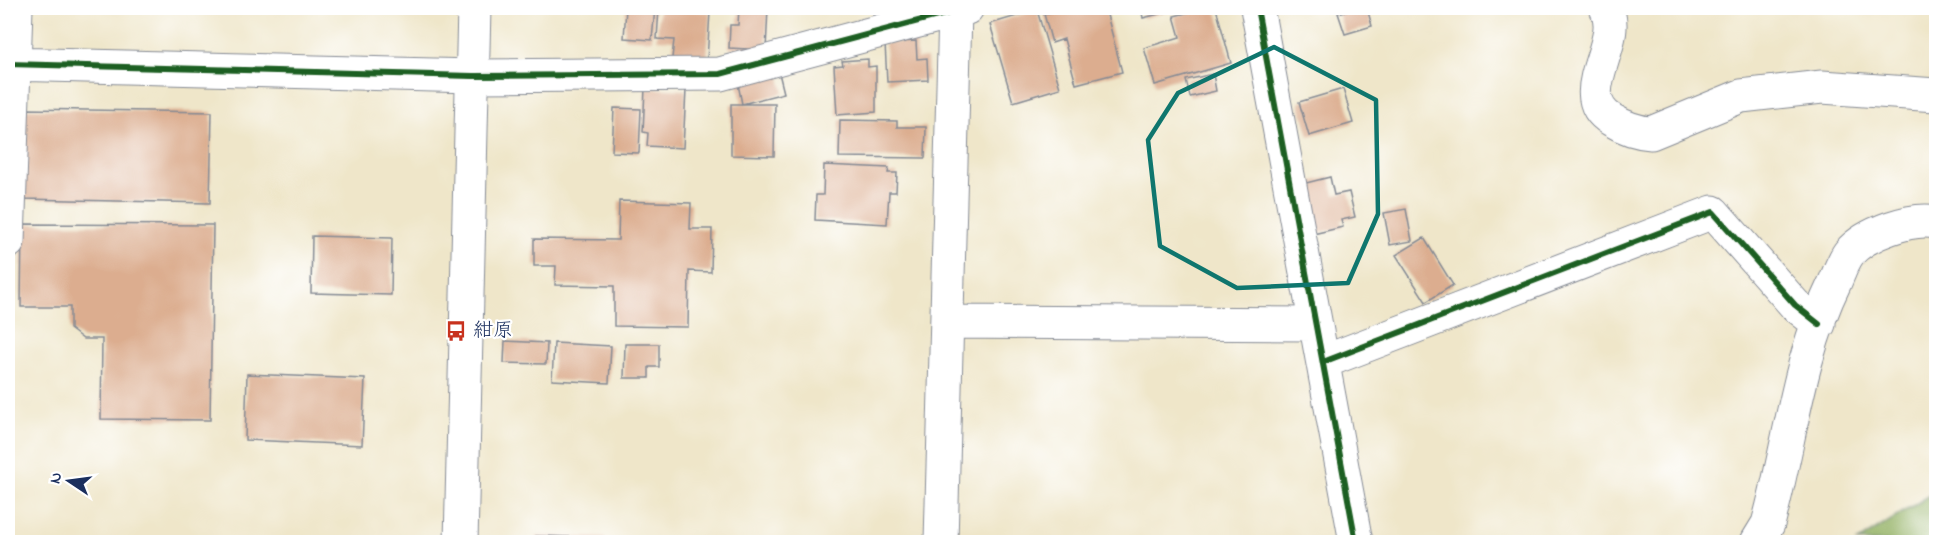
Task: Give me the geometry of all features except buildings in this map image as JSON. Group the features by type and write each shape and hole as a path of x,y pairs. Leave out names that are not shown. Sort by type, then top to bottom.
{"main road":[{"path":"8,242 11,64 16,8"},
{"path":"461,543 474,8"},
{"path":"1257,8 1356,543"},
{"path":"1606,8 1611,17 1608,44 1594,85 1596,102 1605,117 1636,132 1652,133 1696,113 1753,95 1822,87 1936,95"},
{"path":"11,64 473,76 720,74 961,9 947,322 941,543"},
{"path":"1323,362 1713,212 1795,305 1819,324"},
{"path":"1757,543 1768,525 1801,383 1824,305 1849,253 1881,232 1921,219 1936,222"},
{"path":"947,322 1315,324"}],"highlighted area":[{"path":"1274,47 1376,100 1378,214 1348,283 1237,288 1160,246 1148,140 1178,93"}],"green space":[{"path":"1936,491 1936,542 1857,542"}],"cycle path":[{"path":"8,64 473,76 720,74 967,8"},
{"path":"1257,8 1356,542"},
{"path":"1323,362 1713,212 1795,305 1819,324"}],"place":[{"name":"紺原","path":"456,331"}]}
